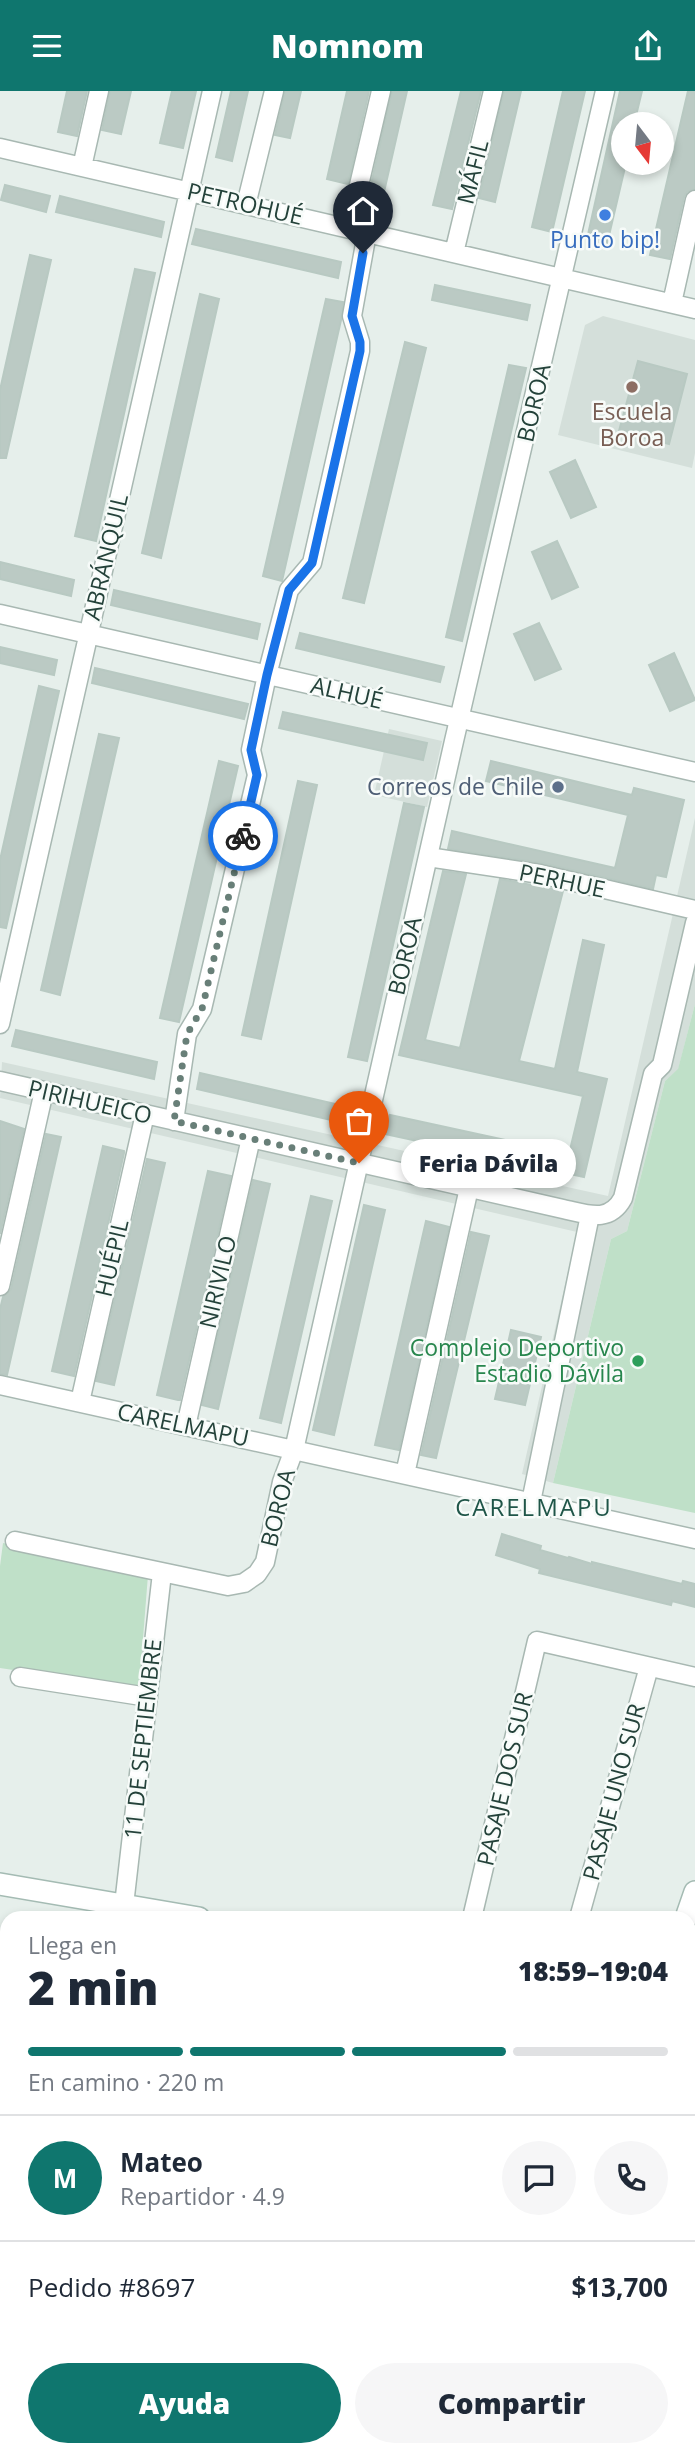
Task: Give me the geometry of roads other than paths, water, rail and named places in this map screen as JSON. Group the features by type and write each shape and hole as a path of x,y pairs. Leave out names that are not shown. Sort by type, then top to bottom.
{"street":[{"path":"82,167 99,91"},
{"name":"ABRÁNQUIL","path":"0,1024 212,91"},
{"path":"246,205 274,91"},
{"path":"349,228 381,91"},
{"name":"MÁFIL","path":"454,253 492,91"},
{"name":"BOROA","path":"15,1541 228,1587 244,1583 257,1574 265,1562 282,1482 294,1450 459,719 605,91"},
{"name":"PETROHUÉ","path":"0,149 695,309"},
{"path":"672,303 695,200"},
{"path":"174,1121 187,1034 202,1009 257,775 251,750 267,675 289,590 312,563 354,377 360,342 352,316 367,233"},
{"name":"ALHUÉ","path":"0,614 695,772"},
{"name":"PERHUE","path":"428,857 540,874 695,910"},
{"path":"531,1502 590,1215 610,1213 619,1206 623,1198 653,1074 662,1065 695,923"},
{"name":"PIRIHUEICO","path":"0,1081 590,1215"},
{"path":"0,1286 44,1091"},
{"name":"HUÉPIL","path":"80,1402 145,1114"},
{"name":"NIRIVILO","path":"186,1426 251,1138"},
{"path":"405,1474 469,1188"},
{"name":"CARELMAPU","path":"0,1385 695,1539"},
{"name":"11 DE SEPTIEMBRE","path":"112,1909 148,1696 162,1573"},
{"name":"PASAJE DOS SUR","path":"474,1911 537,1641 649,1667"},
{"path":"649,1667 695,1677"},
{"name":"PASAJE UNO SUR","path":"581,1911 649,1667"},
{"path":"20,1677 148,1696"},
{"path":"1,1888 131,1911"},
{"path":"688,1911 695,1892"}],"place":[{"name":"Punto bip!","path":"605,215"},
{"name":"Escuela Boroa","path":"632,387"},
{"name":"Correos de Chile","path":"558,787"},
{"name":"Feria Dávila","path":"359,1163"},
{"name":"Complejo Deportivo Estadio Dávila","path":"638,1361"}],"district":[{"name":"CARELMAPU","path":"534,1508"}]}
